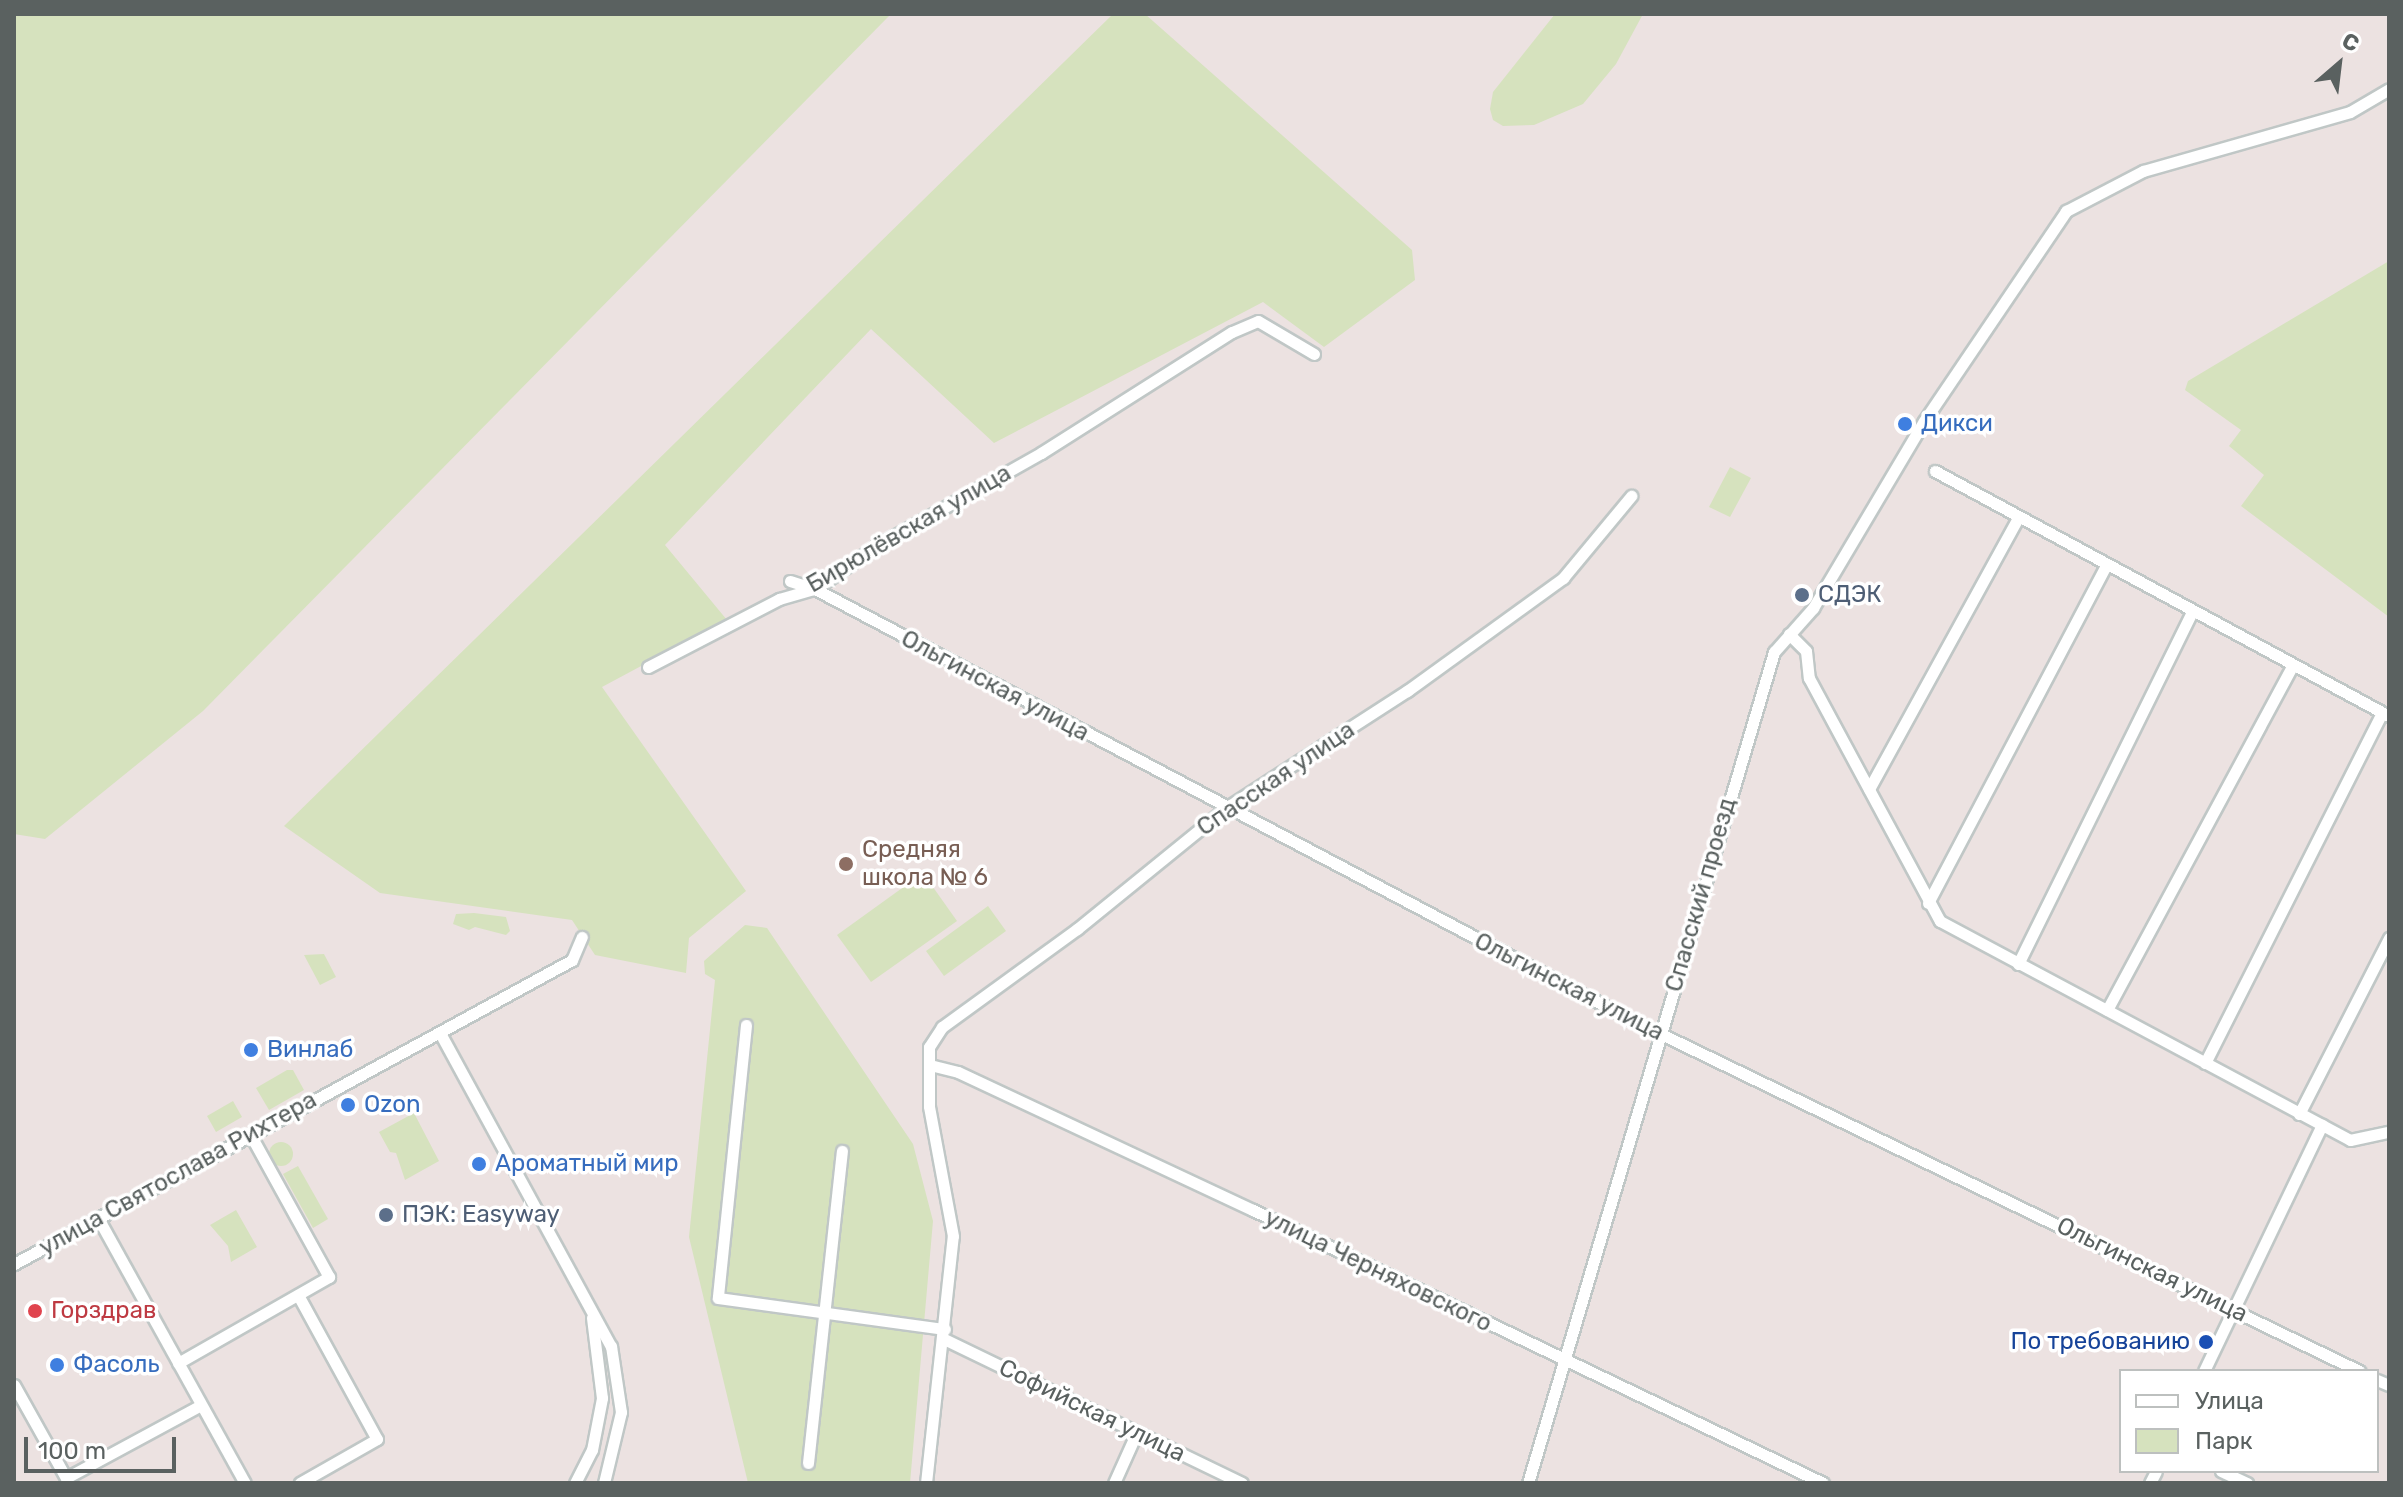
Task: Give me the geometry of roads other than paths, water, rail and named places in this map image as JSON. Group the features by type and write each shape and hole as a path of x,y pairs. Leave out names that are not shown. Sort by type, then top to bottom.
{"street":[{"name":"Спасский проезд","path":"1528,1483 1663,1036 1684,944 1774,652 1813,608 1970,351 2066,211 2101,188 2143,171 2350,112 2389,89"},
{"name":"Бирюлёвская улица","path":"648,667 779,599 815,589 876,546 1041,453 1232,332 1258,321 1314,354"},
{"path":"1935,471 2386,715 2205,1063"},
{"name":"Спасская улица","path":"926,1483 953,1236 929,1106 929,1047 942,1027 1077,929 1226,808 1407,691 1563,578 1631,496"},
{"path":"1869,789 2019,516"},
{"path":"1928,903 2107,564"},
{"name":"Ольгинская улица","path":"790,581 815,589 1663,1036 2355,1369"},
{"path":"2018,964 2192,612"},
{"path":"1789,634 1806,651 1809,678 1940,921 2350,1140 2389,1132"},
{"path":"2107,1010 2293,665"},
{"name":"улица Святослава Рихтера","path":"14,1264 428,1034 440,1033 572,960 582,937"},
{"path":"2299,1114 2389,938"},
{"name":"Софийская улица","path":"746,1025 718,1298 828,1313 944,1334 1136,1434 1242,1483"},
{"path":"440,1033 611,1346 620,1382 616,1448 604,1483"},
{"name":"улица Черняховского","path":"930,1065 958,1072 1823,1483"},
{"path":"2205,1369 2322,1125"},
{"path":"178,1363 329,1277 250,1134"},
{"path":"808,1463 828,1313 842,1151"},
{"path":"98,1218 245,1483"},
{"path":"298,1295 377,1439 300,1483"},
{"path":"575,1483 592,1450 602,1398 591,1309"},
{"path":"14,1385 63,1476 70,1480 201,1405"},
{"path":"1114,1483 1136,1434"},
{"path":"2225,1473 2247,1483"}],"place":[{"name":"Дикси","path":"1905,424"},
{"name":"СДЭК","path":"1802,595"},
{"name":"Средняя школа № 6","path":"846,864"},
{"name":"Винлаб","path":"251,1050"},
{"name":"Ozon","path":"348,1105"},
{"name":"Ароматный мир","path":"479,1164"},
{"name":"ПЭК: Easyway","path":"386,1215"},
{"name":"Горздрав","path":"35,1311"},
{"name":"По требованию","path":"2206,1342"},
{"name":"Фасоль","path":"57,1365"}]}
